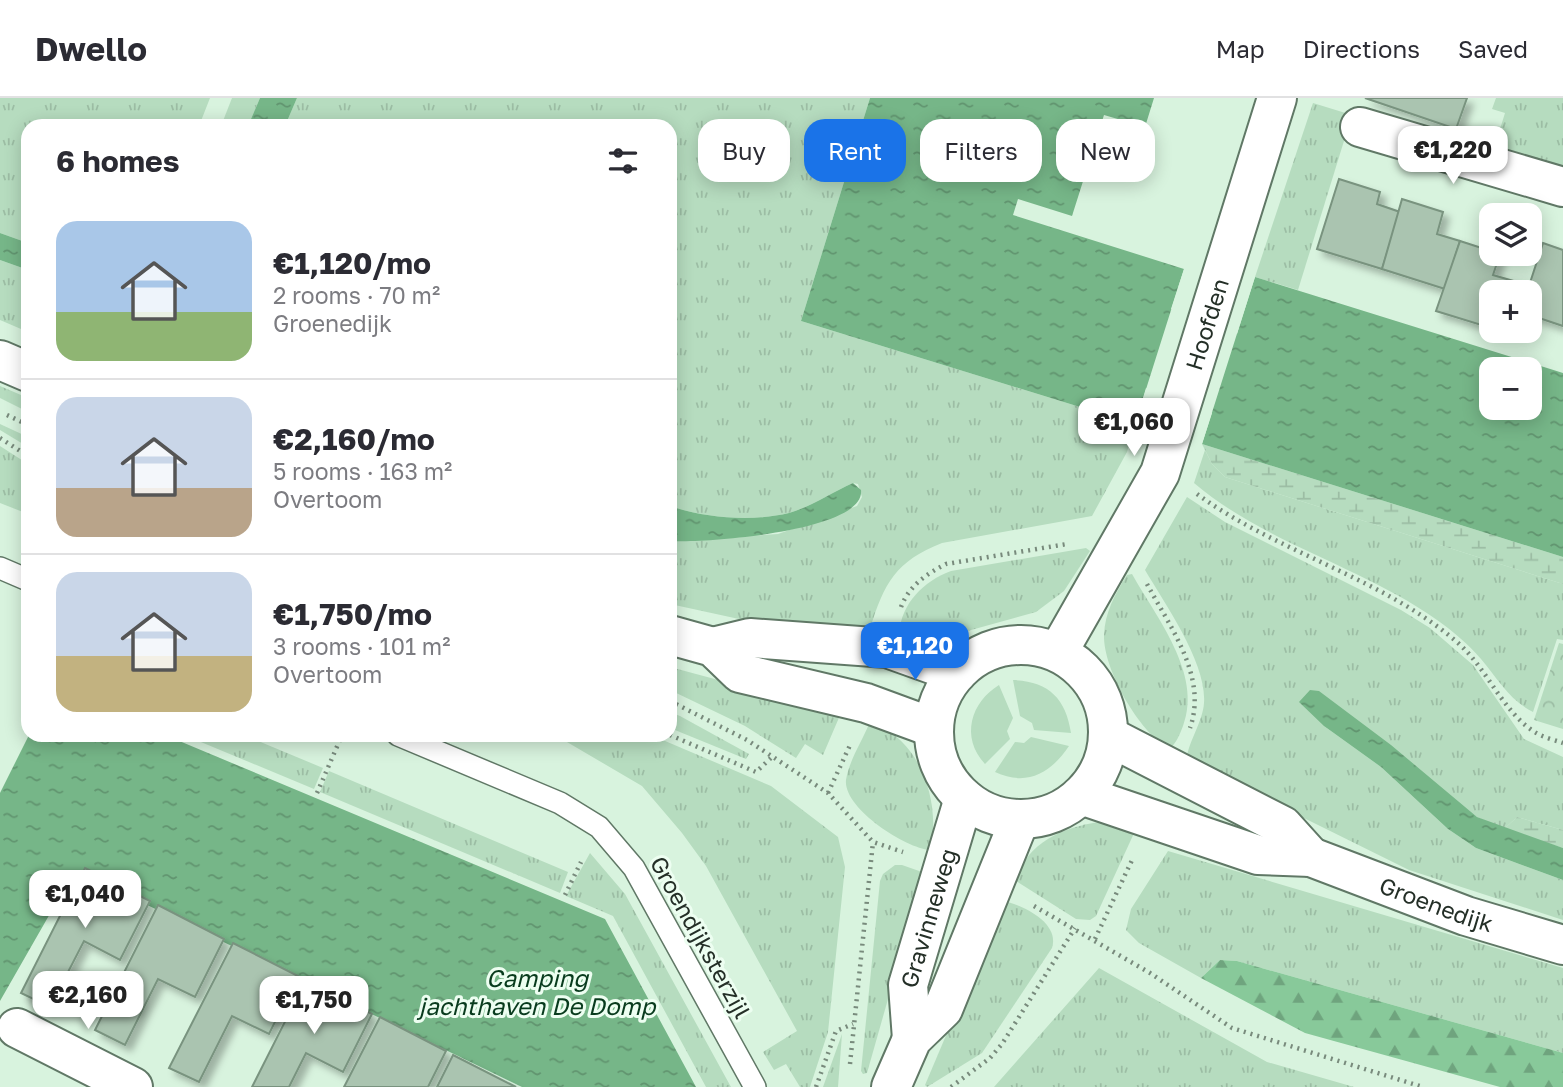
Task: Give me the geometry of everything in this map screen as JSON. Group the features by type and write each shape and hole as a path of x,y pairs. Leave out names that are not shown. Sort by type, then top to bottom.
{"main road":[{"name":"Hoofden","path":"1058,652 1160,473 1278,98"},
{"path":"1360,127 1563,187"},
{"path":"0,360 21,369"},
{"path":"677,637 713,647 740,673 866,703 934,728"},
{"path":"713,647 750,638 887,648 957,673"},
{"path":"1032,645 1058,652 1086,673 1103,702 1108,736 1100,769 1081,795 1063,809 1020,819 990,814 964,798 947,779 936,754 934,728 940,698 957,673 978,655 1004,646 1032,645"},
{"name":"Groenedijk","path":"1108,736 1283,826 1311,857"},
{"name":"Groenedijk","path":"1081,795 1258,855 1311,857 1466,916 1563,945"},
{"name":"Gravinneweg","path":"912,1039 908,985 964,798"},
{"name":"Gravinneweg","path":"891,1087 912,1039 943,1009 1020,819"},
{"path":"17,1028 133,1087"}],"lane":[{"path":"0,568 21,577"},
{"name":"Groendijksterzijl","path":"415,742 560,803 599,827 634,868 755,1087"}],"path":[{"path":"0,412 21,422"},
{"path":"0,438 21,452"},
{"path":"1160,473 1191,490 1228,517 1404,605 1433,624 1477,661 1513,713 1535,732 1563,743"},
{"path":"677,704 720,725 828,793 873,842 944,867"},
{"path":"677,738 756,772 772,757"},
{"path":"317,793 339,742"},
{"path":"850,1074 873,842"},
{"path":"995,884 1150,973 1232,1028 1423,1087"},
{"path":"951,1087 990,1058 1002,1044 1075,928"},
{"path":"816,1087 836,1031 853,1024"}],"green space":[{"path":"0,98 210,98 202,119 21,119 21,240 0,233"},
{"path":"232,98 260,98 251,119 224,119"},
{"path":"297,98 870,98 864,119 804,119 804,182 844,182 801,321 1135,424 1127,452 1092,516 942,543 926,550 894,576 881,599 870,629 739,619 677,606 677,541 778,534 857,506 862,497 858,484 853,483 797,510 775,516 713,516 677,508 677,119 288,119"},
{"path":"1496,98 1563,98 1563,167 1495,145 1505,113 1492,109"},
{"path":"1313,103 1352,115 1298,290 1255,277"},
{"path":"0,260 21,268 21,329 0,320"},
{"path":"0,386 21,395 21,408 0,398"},
{"path":"0,424 21,434 21,443 0,430"},
{"path":"1202,444 1563,557 1563,584 1225,477 1212,464"},
{"path":"0,446 21,460 21,511 0,503"},
{"path":"1205,450 1212,464 1225,477 1563,584 1563,640 1557,639 1533,712 1510,695 1471,648 1437,620 1377,584 1252,523 1194,483"},
{"path":"1187,497 1225,522 1401,610 1430,628 1473,665 1524,739 1563,757 1563,830 1517,817 1504,829 1477,817 1324,726 1381,767 1448,829 1476,848 1563,880 1563,920 1409,870 1187,760 1203,710 1203,687 1192,652 1145,570"},
{"path":"1086,548 1090,551 1064,591 1036,612 935,640 899,634 909,603 923,587 941,575 951,571"},
{"path":"1132,574 1174,647 1187,686 1188,706 1183,726 1176,742 1169,749 1146,729 1135,714 1116,682 1105,649 1104,635 1109,611 1127,575"},
{"path":"1559,643 1563,644 1563,729 1534,720"},
{"path":"677,669 841,713 823,755 805,744 796,758 745,726 677,693"},
{"path":"1013,680 1036,684 1053,694 1065,710 1071,733 1034,730 1032,723 1020,716"},
{"path":"999,685 1013,718 1007,731 1010,739 985,764 973,743 972,721 981,701"},
{"path":"677,715 749,754 746,759 677,731"},
{"path":"869,724 887,730 902,742 914,756 923,774 933,813 930,850 906,842 878,825 854,802 848,791 848,773"},
{"path":"1031,737 1069,746 1054,764 1037,775 1018,778 995,772 1015,742 1024,743"},
{"path":"201,742 261,742 323,768 314,789"},
{"path":"567,742 667,742 771,786 838,837 845,867 828,1032 810,1087 800,1087 786,1064 774,1070 763,1052 797,1031 706,866 642,786"},
{"path":"329,771 568,872 560,893 320,792"},
{"path":"1517,817 1563,830 1563,848 1504,829"},
{"path":"1100,822 1120,824 1135,831 1096,916 1090,920 1076,919 1016,881 1028,856 1048,839 1073,828"},
{"path":"1168,851 1563,968 1563,1053 1237,961 1220,960 1201,978 1139,943 1126,930 1131,909"},
{"path":"590,853 625,894 731,1087 706,1087 613,916 566,896"},
{"path":"895,865 922,872 923,876 867,1073 863,1074 861,1071 880,881 883,874"},
{"path":"1003,901 1029,911 1045,923 1051,931 1052,948 982,1053 927,1087 925,1085"},
{"path":"1220,960 1237,961 1563,1053 1563,1087 1500,1087 1305,1033 1201,978"},
{"path":"1099,968 1267,1062 1354,1087 994,1087"},
{"path":"842,1034 838,1087 823,1087"}],"water":[{"path":"260,98 297,98 288,119 251,119"},
{"path":"870,98 1154,98 1147,119 1118,119 1104,115 1103,119 1056,119 1056,182 1083,182 1072,216 1018,199 1013,215 1184,269 1171,309 1237,334 1255,277 1512,357 1479,357 1479,420 1542,420 1542,366 1563,373 1563,557 1202,444 1212,413 1146,388 1135,424 801,321 844,182 906,182 906,119 864,119"},
{"path":"0,233 21,240 21,268 0,260"},
{"path":"853,483 861,490 856,504 838,516 811,525 745,537 677,541 677,508 729,517 760,517 789,513"},
{"path":"1310,690 1319,691 1391,745 1477,817 1563,848 1563,880 1476,848 1448,829 1381,767 1324,726 1299,702"},
{"name":"Camping jachthaven De Domp","path":"26,742 182,742 605,919 696,1087 522,1087 75,870 0,1001 0,793"}],"pier":[{"path":"1184,269 1187,270 1176,307 1235,330 1252,276 1255,277 1202,444 1199,443 1208,416 1149,392 1139,425 1135,424"}],"building":[{"path":"1365,98 1467,98 1456,129"},
{"path":"1339,179 1380,192 1377,204 1400,212 1382,269 1317,249"},
{"path":"1402,199 1443,212 1437,234 1460,241 1445,289 1382,269"},
{"path":"1460,241 1479,247 1479,266 1496,266 1493,275 1510,280 1479,280 1479,324 1436,311"},
{"path":"1543,243 1563,250 1563,326 1542,319 1542,280 1531,280 1535,266 1542,266"},
{"path":"85,868 150,901 120,960 84,941 50,1007 21,993 63,910 53,905 68,877 78,882"},
{"path":"158,905 224,939 195,997 158,979 125,1045 95,1030"},
{"path":"233,943 298,976 269,1034 232,1016 199,1082 169,1068"},
{"path":"306,980 372,1014 343,1072 306,1053 289,1087 252,1087"},
{"path":"380,1017 446,1051 428,1087 344,1087"},
{"path":"453,1055 516,1087 437,1087"}]}
